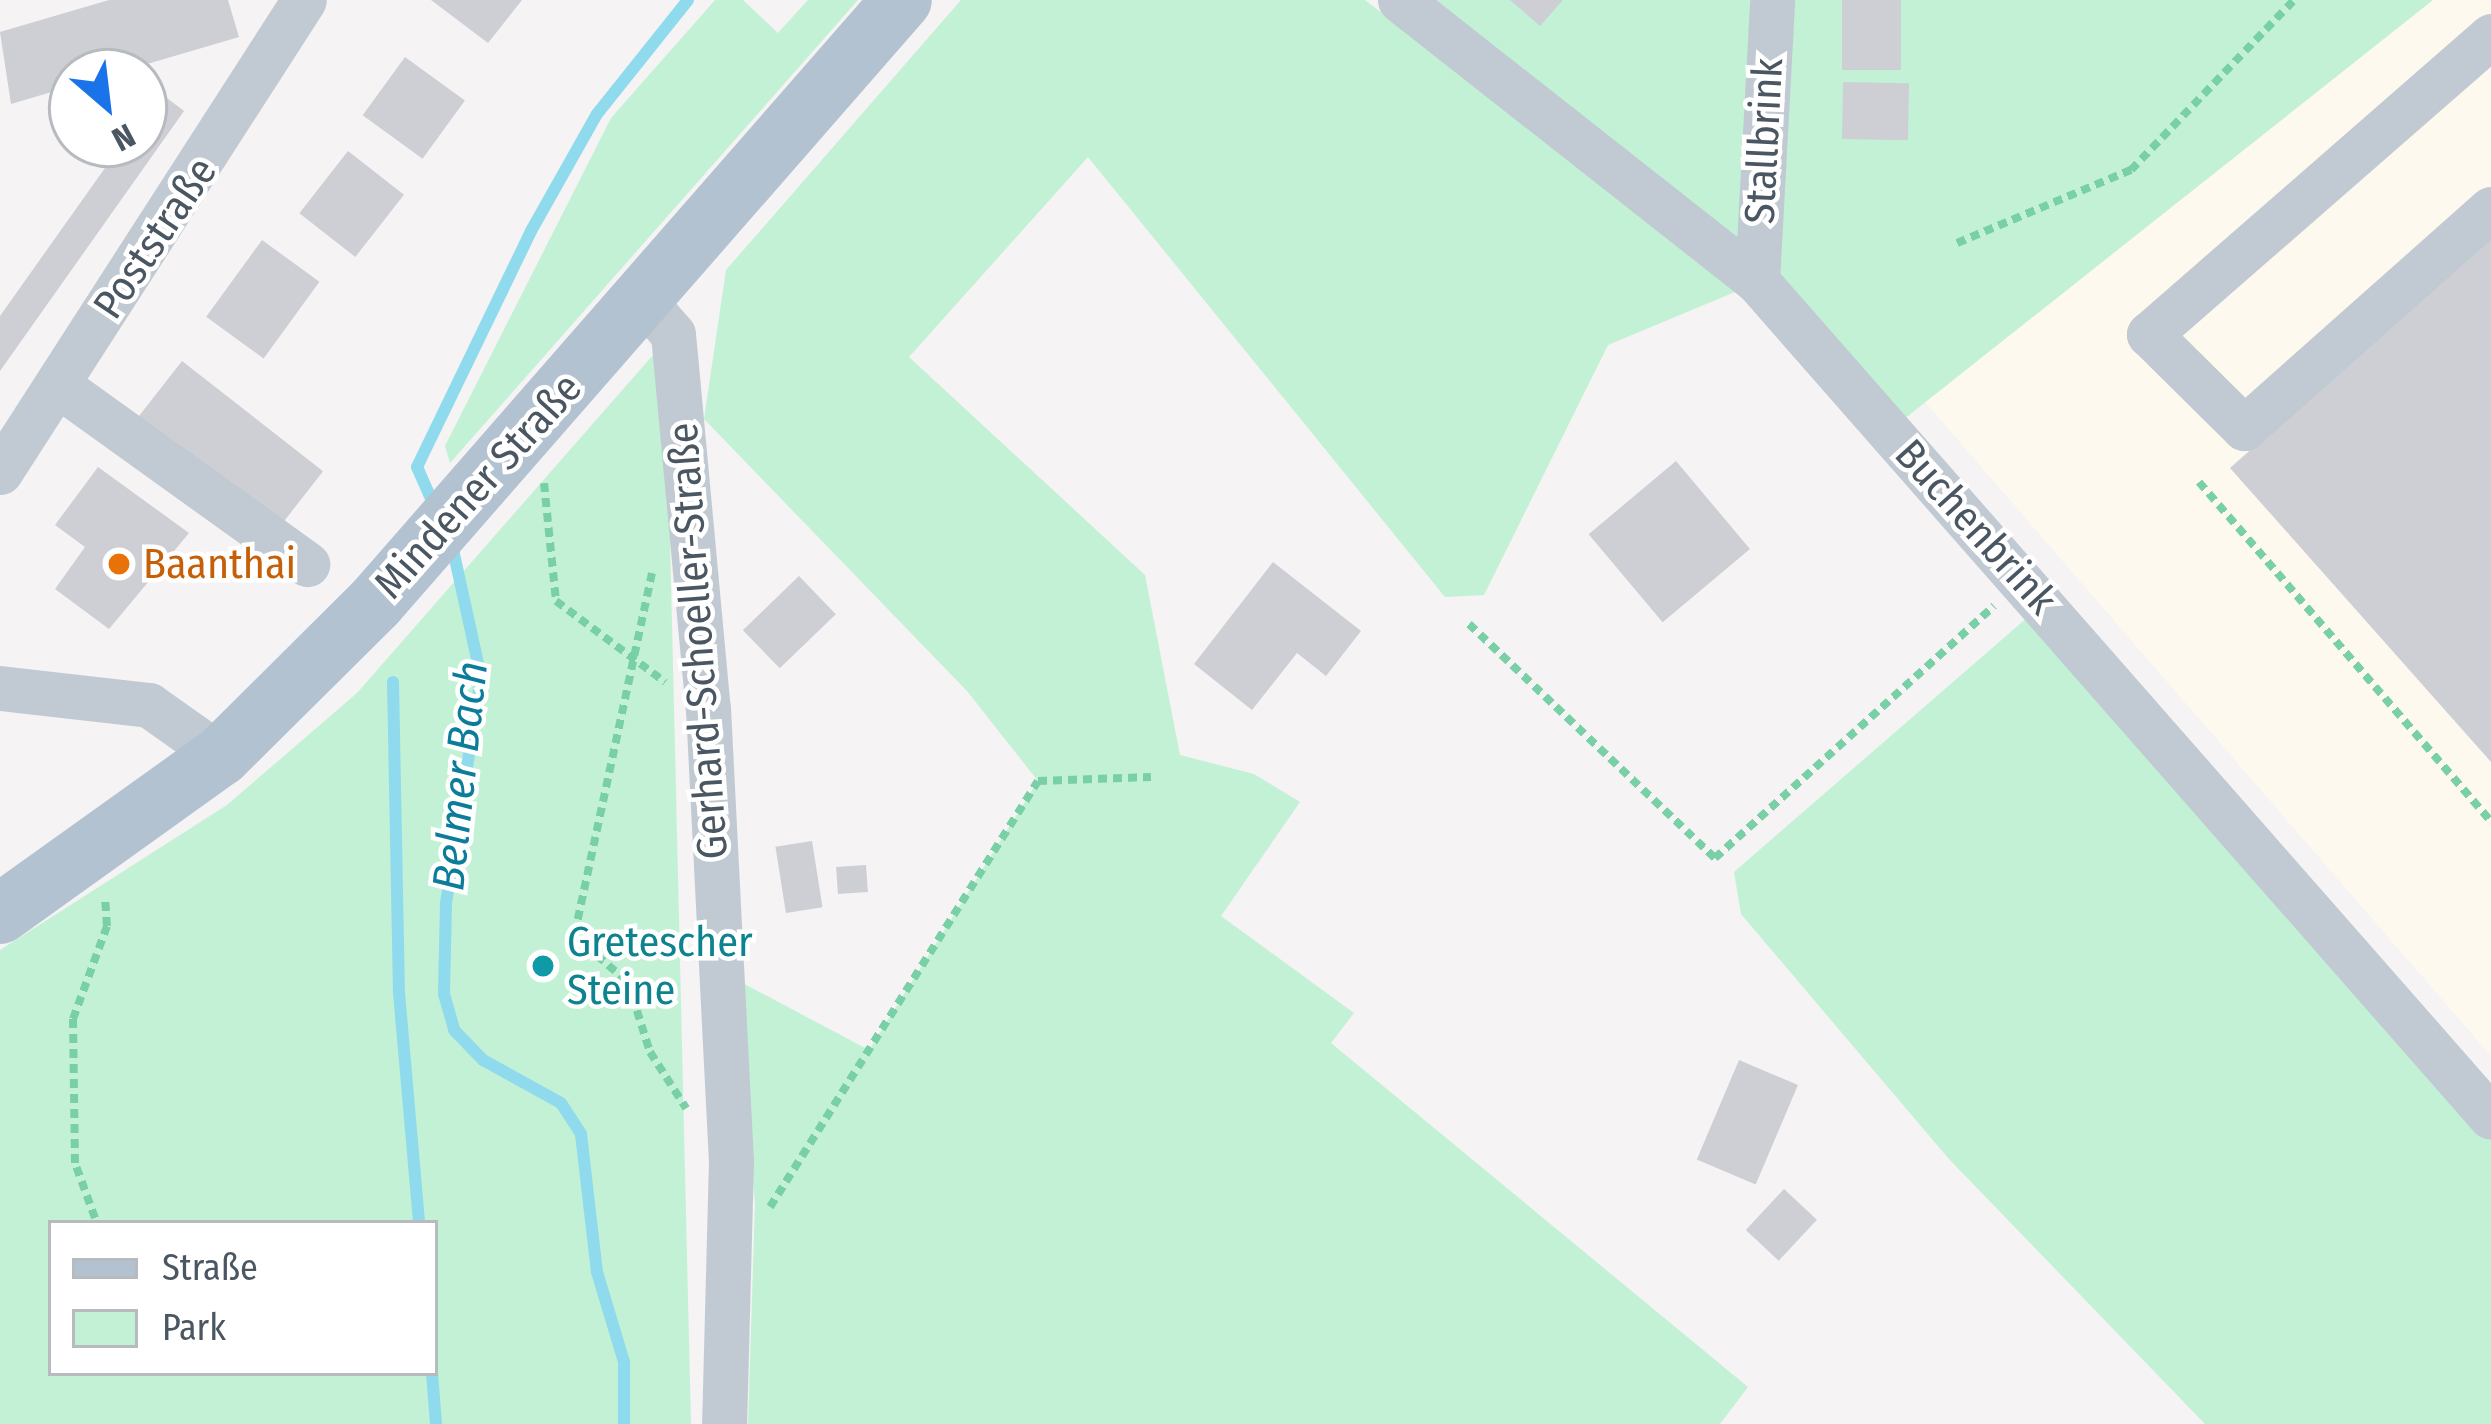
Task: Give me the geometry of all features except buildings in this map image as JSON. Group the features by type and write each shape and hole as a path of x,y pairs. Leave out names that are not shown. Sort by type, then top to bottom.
{"main road":[{"name":"Mindener Straße","path":"0,914 86,860 221,756 376,602 902,0"}],"street":[{"name":"Poststraße","path":"0,472 304,0"},
{"name":"Buchenbrink","path":"1400,0 1757,281 2026,578 2491,1117"},
{"name":"Stallbrink","path":"1757,281 1772,0"},
{"path":"2491,36 2149,334 2245,428 2491,209"},
{"name":"Gerhard-Schoeller-Straße","path":"643,300 673,334 708,707 731,1160 719,1289 724,1424"},
{"path":"58,386 307,564"},
{"path":"2,681 149,705 221,756"}],"path":[{"path":"1957,243 2131,170 2294,0"},
{"path":"538,419 556,601 629,660 708,707"},
{"path":"2200,482 2491,821"},
{"path":"656,555 629,660 574,936 628,982 650,1052 731,1160"},
{"path":"1469,624 1715,858 2026,578"},
{"path":"719,1289 1038,781 1151,777"},
{"path":"86,860 107,926 73,1019 76,1162 95,1218"}],"shaded area":[{"path":"2433,0 2491,0 2491,1056 1925,402"}],"green space":[{"path":"715,0 743,0 778,33 808,0 858,0 450,463 445,446 611,118"},
{"path":"961,0 1365,0 1742,289 1608,345 1484,595 1445,597 1088,157 909,357 1145,575 1180,755 1254,774 1300,802 1221,916 1354,1013 1331,1043 1748,1387 1720,1424 748,1424 755,1203 733,978 869,1050 1038,781 967,691 704,419 726,270"},
{"path":"1400,0 2433,0 1889,431 1757,281"},
{"path":"653,355 666,371 691,1424 0,1424 0,950 227,805 357,693"},
{"path":"2036,610 2491,1136 2491,1424 2205,1424 1948,1158 1741,914 1734,872"}],"waterway":[{"path":"436,510 417,467 531,231 597,114 688,0"},
{"name":"Belmer Bach","path":"452,545 481,677 446,904 444,994 454,1030 483,1060 561,1103 581,1134 597,1272 624,1362 624,1424"},
{"path":"393,682 399,993 419,1220"},
{"path":"432,1376 436,1424"}],"place":[{"name":"Baanthai","path":"119,564"},
{"name":"Gretescher Steine","path":"543,966"}]}
